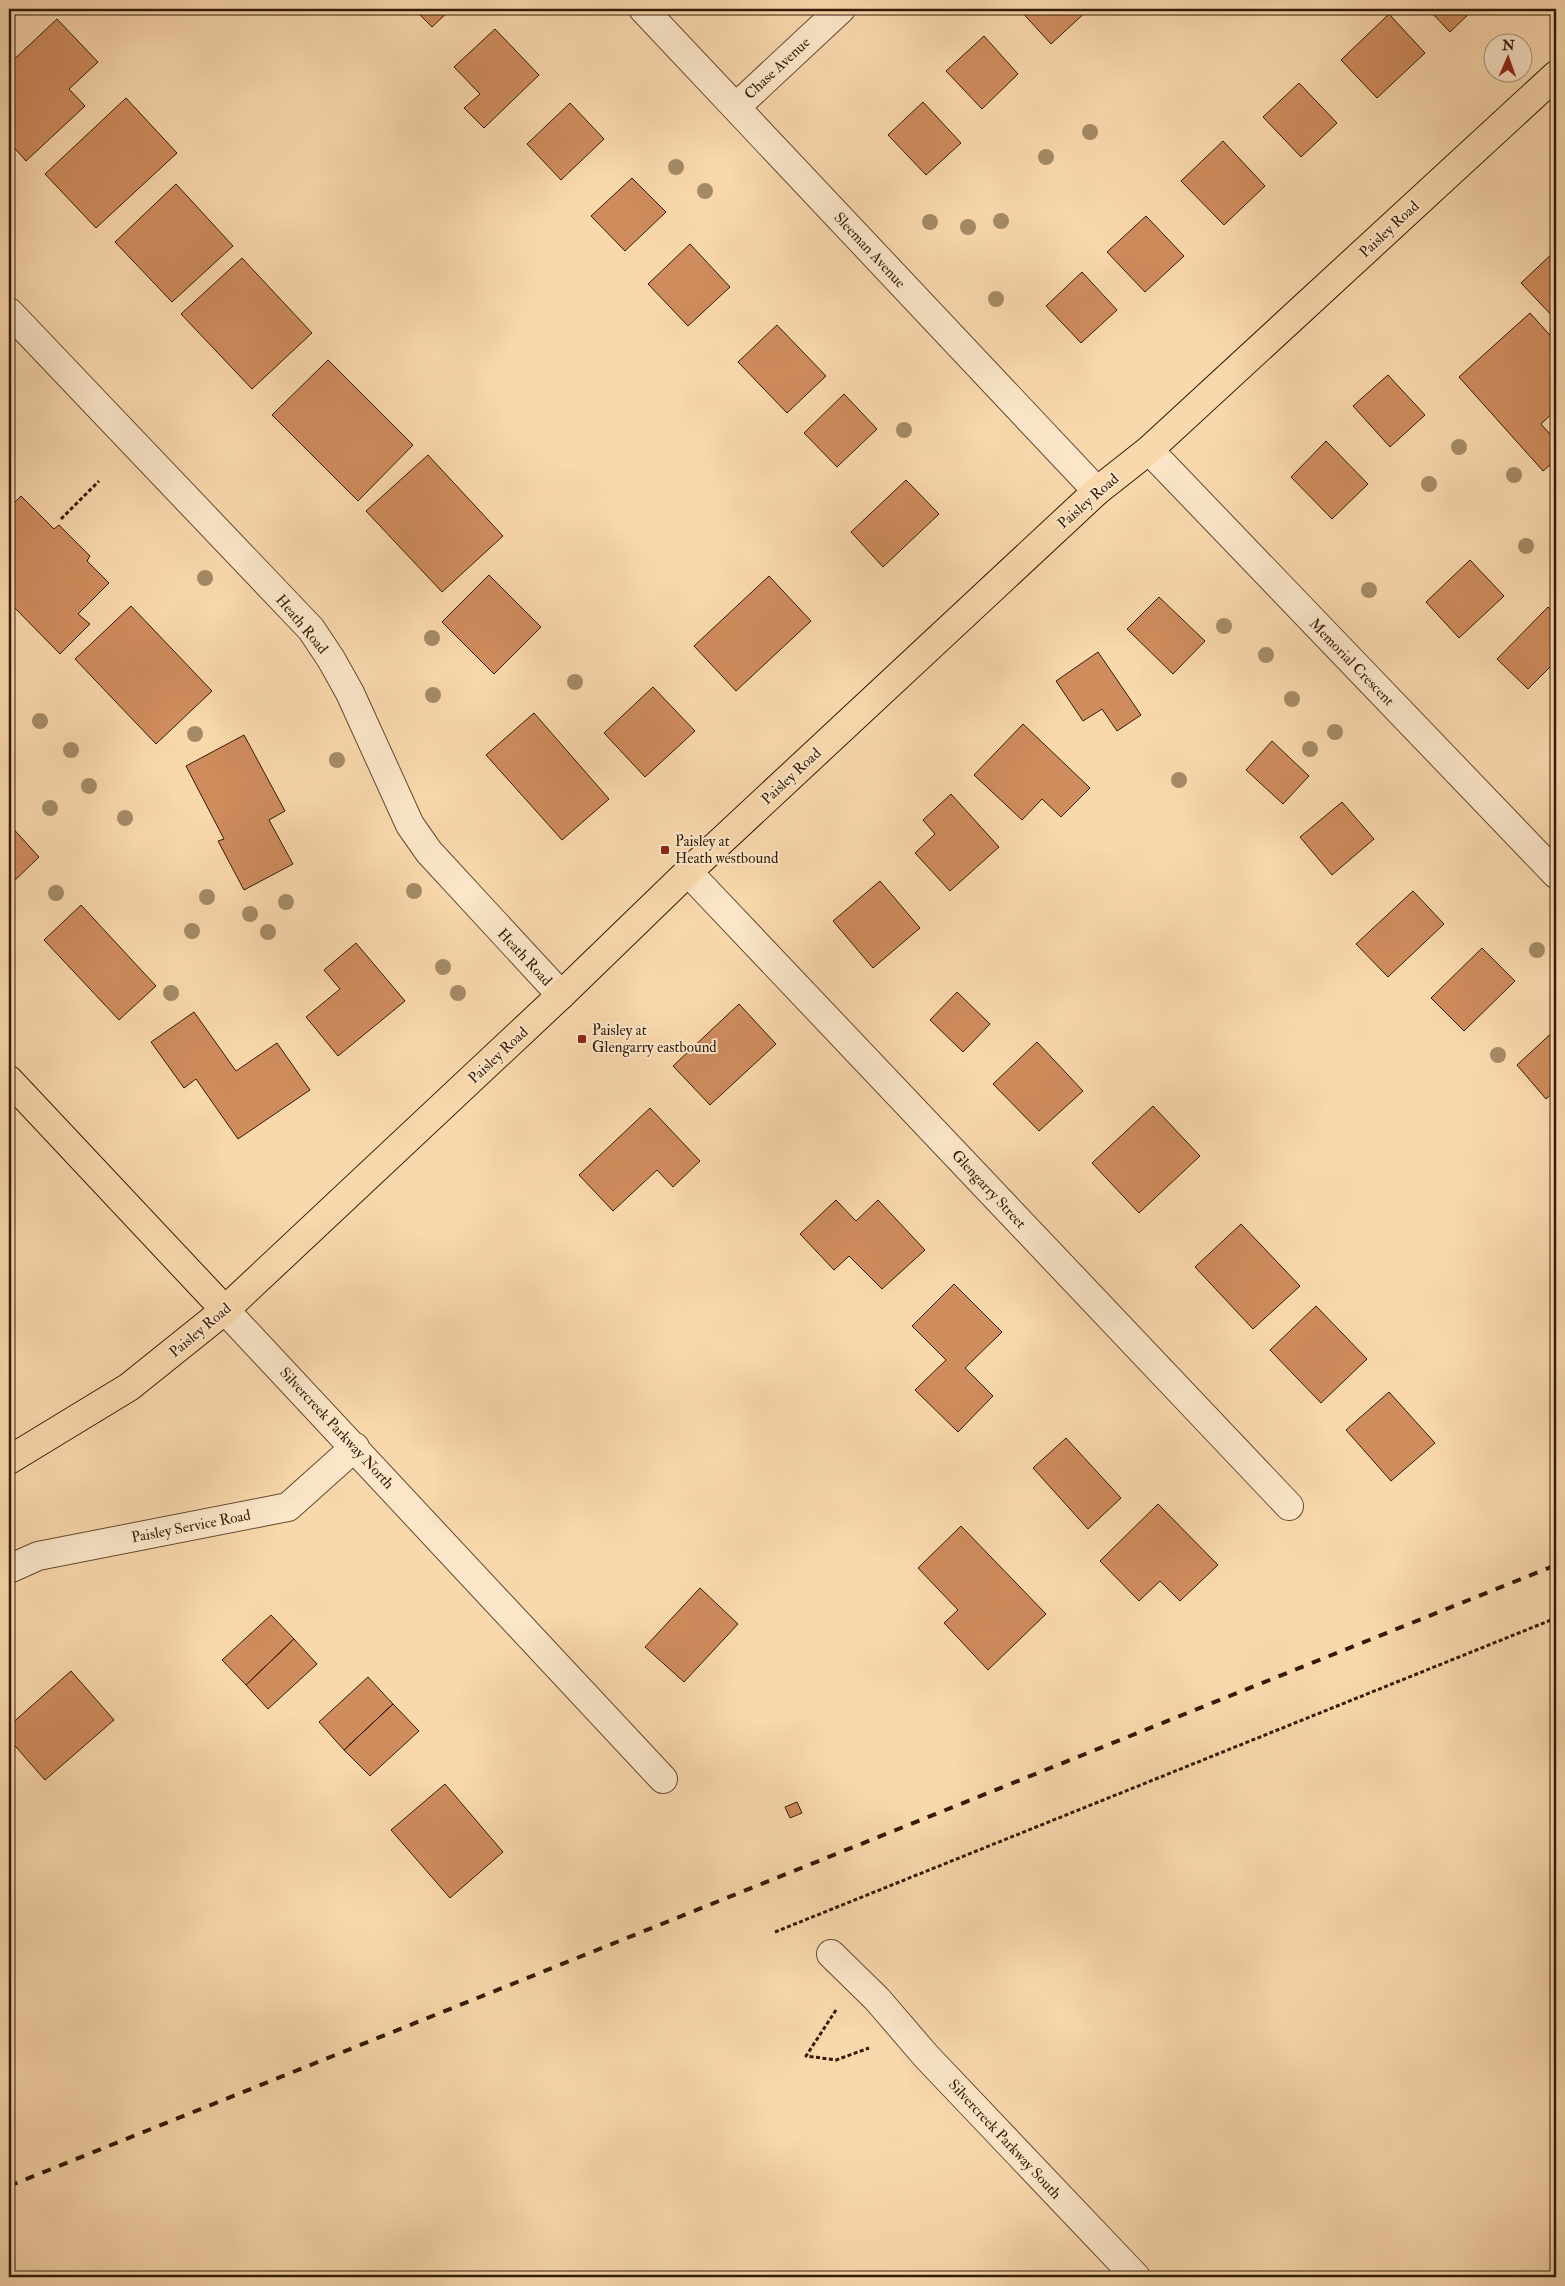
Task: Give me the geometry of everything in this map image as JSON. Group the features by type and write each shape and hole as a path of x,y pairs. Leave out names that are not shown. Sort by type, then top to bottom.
{"main road":[{"name":"Paisley Road","path":"10,1459 129,1387 225,1310 561,995 688,872 1097,491 1149,450 1556,75"},
{"name":"Silvercreek Parkway North","path":"9,1080 225,1310"}],"street":[{"name":"Sleeman Avenue","path":"643,9 1097,491"},
{"name":"Chase Avenue","path":"736,106 841,9"},
{"name":"Heath Road","path":"9,312 311,629 331,658 350,693 410,825 424,846 561,995"},
{"name":"Memorial Crescent","path":"1149,450 1556,874"},
{"name":"Glengarry Street","path":"688,872 1289,1506"},
{"name":"Silvercreek Parkway North","path":"225,1310 663,1779"},
{"name":"Paisley Service Road","path":"9,1569 38,1556 288,1507 355,1448"},
{"name":"Silvercreek Parkway South","path":"831,1954 877,1999 926,2056 1136,2277"}],"path":[{"path":"61,520 100,481"},
{"path":"774,1932 1556,1618"},
{"path":"853,1976 831,2020 806,2056 836,2060 871,2047 902,2028"}],"building":[{"path":"414,9 451,9 432,27"},
{"path":"1019,9 1089,9 1051,44"},
{"path":"1428,9 1474,9 1450,32"},
{"path":"1389,14 1425,53 1377,98 1341,60"},
{"path":"57,19 98,62 69,89 85,106 26,161 9,142 9,64"},
{"path":"495,29 539,75 484,128 464,108 480,94 454,67"},
{"path":"984,36 1018,74 982,109 946,71"},
{"path":"1299,83 1337,123 1301,157 1263,117"},
{"path":"126,98 177,153 96,228 45,174"},
{"path":"923,102 961,143 926,175 888,135"},
{"path":"570,103 604,139 561,180 527,144"},
{"path":"1223,141 1265,186 1224,225 1181,181"},
{"path":"632,178 666,212 625,251 591,216"},
{"path":"176,184 233,246 172,302 115,242"},
{"path":"1146,216 1184,256 1145,292 1107,252"},
{"path":"690,244 730,287 688,326 648,284"},
{"path":"1556,250 1556,320 1521,283"},
{"path":"242,258 312,333 252,389 181,314"},
{"path":"1082,272 1117,310 1081,343 1046,306"},
{"path":"1530,313 1556,342 1556,410 1541,424 1556,441 1556,460 1543,471 1459,377"},
{"path":"777,325 826,376 787,413 738,362"},
{"path":"328,360 413,445 358,501 272,415"},
{"path":"1388,375 1425,415 1390,447 1353,406"},
{"path":"844,394 877,429 837,467 804,433"},
{"path":"1326,441 1368,484 1332,519 1291,477"},
{"path":"428,455 503,536 442,592 366,511"},
{"path":"906,480 939,514 883,567 851,532"},
{"path":"21,496 54,529 59,525 90,556 87,561 109,583 78,614 90,624 60,654 9,602 9,575 15,568 9,562 9,508"},
{"path":"1470,560 1504,596 1459,638 1426,602"},
{"path":"489,575 541,627 494,674 442,622"},
{"path":"769,576 811,621 736,691 694,646"},
{"path":"1159,597 1205,641 1173,674 1127,629"},
{"path":"131,606 212,691 156,744 75,659"},
{"path":"1548,607 1556,615 1556,661 1528,689 1497,659"},
{"path":"1098,652 1141,715 1117,731 1102,709 1083,721 1056,681"},
{"path":"653,687 695,731 645,777 604,733"},
{"path":"534,713 609,799 562,840 486,755"},
{"path":"1023,724 1090,788 1061,817 1042,799 1022,820 974,775"},
{"path":"244,735 285,811 269,820 293,864 244,890 218,841 224,839 186,766"},
{"path":"1272,741 1309,776 1283,804 1246,770"},
{"path":"951,794 999,847 950,891 915,853 935,834 923,820"},
{"path":"1342,802 1374,839 1332,875 1300,837"},
{"path":"9,824 39,857 9,886"},
{"path":"880,881 920,928 873,968 833,921"},
{"path":"1413,891 1444,924 1388,977 1356,944"},
{"path":"81,905 156,986 119,1020 44,940"},
{"path":"356,943 405,1001 338,1056 306,1017 340,989 324,970"},
{"path":"1482,948 1515,981 1464,1031 1431,998"},
{"path":"957,992 990,1024 963,1052 930,1020"},
{"path":"739,1004 776,1044 710,1105 673,1066"},
{"path":"194,1012 236,1071 277,1043 310,1090 238,1139 196,1079 184,1088 151,1042"},
{"path":"1556,1029 1556,1090 1546,1099 1517,1065"},
{"path":"1037,1042 1083,1091 1039,1131 993,1084"},
{"path":"1153,1106 1200,1156 1139,1213 1092,1163"},
{"path":"650,1108 700,1161 673,1187 657,1170 613,1211 579,1175"},
{"path":"836,1200 856,1221 878,1200 925,1250 882,1289 849,1256 834,1270 800,1234"},
{"path":"1241,1224 1300,1286 1253,1329 1195,1267"},
{"path":"954,1284 1002,1332 965,1368 993,1396 958,1432 915,1390 946,1360 912,1326"},
{"path":"1316,1306 1367,1359 1321,1403 1270,1350"},
{"path":"1389,1392 1435,1443 1391,1481 1346,1430"},
{"path":"1066,1438 1121,1498 1088,1529 1033,1468"},
{"path":"1158,1504 1218,1565 1180,1601 1160,1581 1139,1601 1100,1561"},
{"path":"961,1526 1046,1614 988,1670 944,1623 958,1610 918,1568"},
{"path":"700,1588 738,1624 684,1682 645,1647"},
{"path":"271,1615 294,1639 246,1685 222,1660"},
{"path":"294,1639 317,1664 268,1709 246,1685"},
{"path":"71,1671 114,1720 45,1780 9,1739 9,1726"},
{"path":"368,1677 393,1704 344,1750 319,1722"},
{"path":"393,1704 419,1731 370,1776 344,1750"},
{"path":"445,1784 503,1852 450,1898 391,1830"},
{"path":"797,1802 802,1813 790,1818 785,1807"}],"railway":[{"path":"9,2186 1556,1565"}],"place":[{"name":"Paisley at Heath westbound","path":"665,850"},
{"name":"Paisley at Glengarry eastbound","path":"582,1039"}]}
